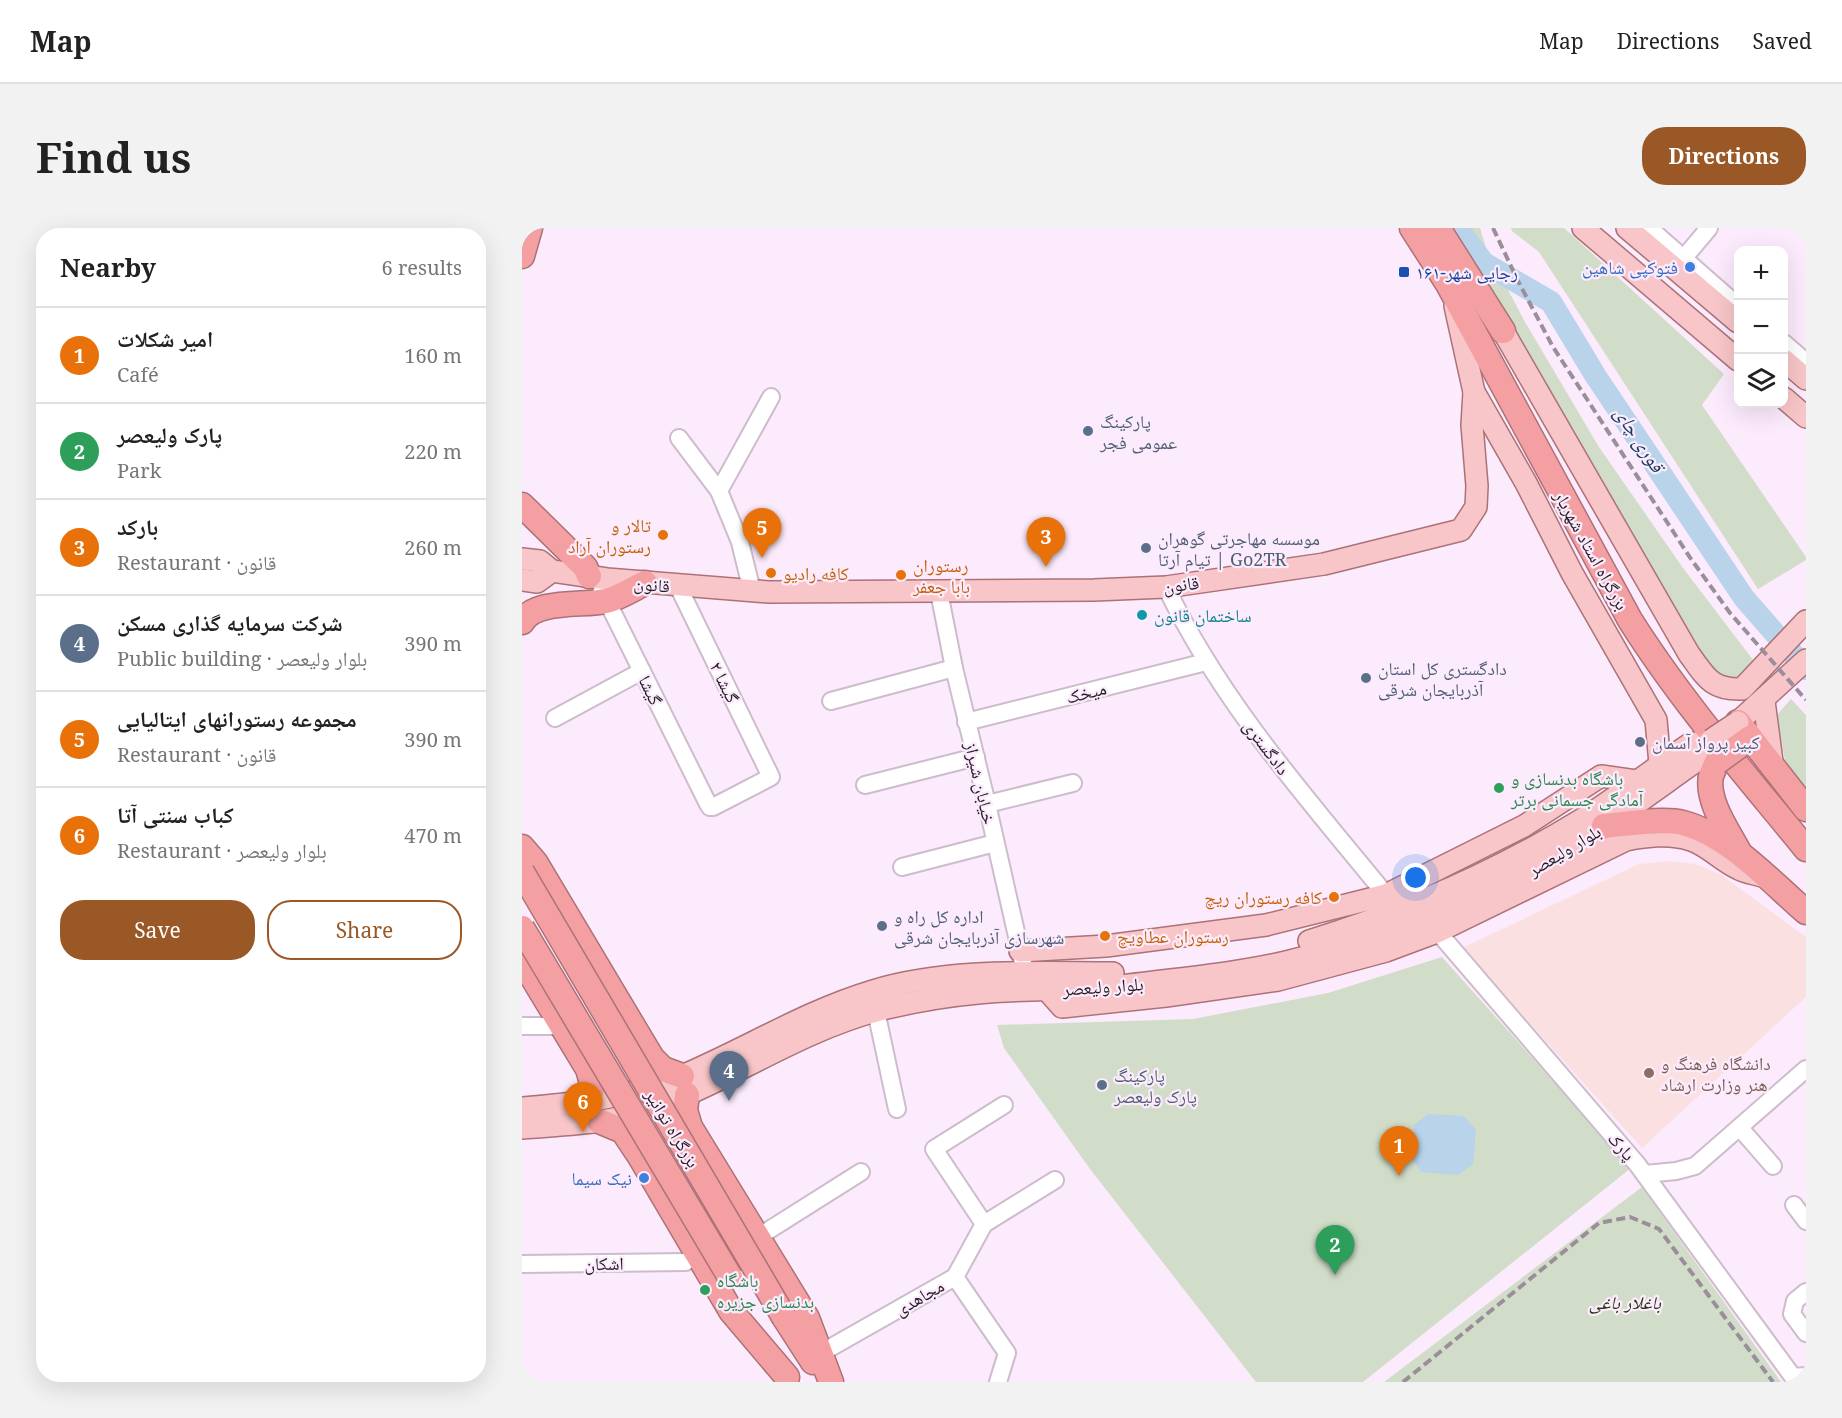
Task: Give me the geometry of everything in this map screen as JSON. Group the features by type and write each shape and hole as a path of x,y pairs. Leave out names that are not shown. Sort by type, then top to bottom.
{"highway":[{"path":"522,256 530,228"},
{"path":"1438,228 1503,332"},
{"name":"بزرگراه استاد شهریار","path":"1412,229 1451,290 1630,620 1693,710 1806,849"},
{"path":"522,505 585,567 589,576"},
{"path":"522,622 539,608 607,601 645,583"},
{"path":"1740,855 1717,808 1712,794 1711,776 1714,751 1744,730 1806,809"},
{"path":"1604,826 1649,822 1681,823 1713,835 1740,855 1806,912"},
{"path":"522,847 535,862 652,1058 684,1086 685,1110 690,1127 807,1318 831,1382"},
{"name":"بزرگراه توانیر","path":"522,872 784,1317 825,1382"},
{"name":"بزرگراه توانیر","path":"522,928 730,1277 788,1380"},
{"path":"523,964 588,1069 593,1087 593,1111 623,1131 731,1311 788,1380"},
{"path":"588,1069 605,1071 621,1066 634,1054 641,1039"},
{"path":"639,1155 646,1140 658,1129 674,1124 690,1127"}],"main road":[{"path":"1583,228 1734,357"},
{"path":"1627,228 1734,319"},
{"path":"1451,290 1474,392 1526,483 1572,573 1656,720 1660,764"},
{"path":"1503,332 1689,654 1710,681 1726,690 1742,689 1806,621"},
{"path":"1788,363 1806,379"},
{"name":"قانون","path":"522,559 540,561 552,571 645,583 752,591 939,592 1166,587 1324,564 1461,530 1476,507 1477,486 1472,424 1474,392"},
{"path":"1788,401 1806,417"},
{"name":"قانون","path":"522,580 537,582 552,571"},
{"path":"1744,730 1764,701 1806,660"},
{"path":"1764,701 1773,768"},
{"path":"1656,720 1714,751"},
{"name":"بلوار ولیعصر","path":"522,1108 593,1111 649,1110 684,1086 790,1023 872,991 909,982 974,975 1120,973 1283,950 1350,929 1408,907 1516,858 1583,819 1690,744 1714,751"},
{"name":"بلوار ولیعصر","path":"684,1086 850,1019 921,1000 980,993 1122,986 1225,973 1285,962 1432,925 1549,860 1604,826 1702,757 1714,751"},
{"path":"1020,951 1106,946 1266,925 1386,895 1524,826 1601,776 1636,781"},
{"path":"1432,925 1626,840 1648,836 1671,836 1690,840 1710,849 1738,869 1766,877"},
{"name":"بلوار ولیعصر","path":"522,1128 593,1111"}],"street":[{"path":"1649,228 1734,303"},
{"path":"1683,259 1709,228"},
{"path":"1788,347 1806,362"},
{"path":"718,491 771,397"},
{"path":"679,438 718,491 740,542 752,591"},
{"name":"گیشا","path":"589,576 607,601 710,807"},
{"name":"گیشا ۲","path":"678,586 771,777 710,807"},
{"name":"دادگستری","path":"1166,587 1206,662 1266,749 1386,895"},
{"name":"خیابان شیراز","path":"939,592 966,722 1025,974"},
{"name":"میخک","path":"966,722 1206,662"},
{"path":"831,701 954,668"},
{"path":"555,718 642,671"},
{"path":"865,785 976,758"},
{"path":"987,804 1073,783"},
{"path":"902,867 995,843"},
{"name":"پارک","path":"1432,925 1645,1174 1793,1377 1806,1376"},
{"path":"876,1011 897,1109"},
{"path":"522,1026 562,1026"},
{"path":"1645,1174 1676,1171 1695,1166 1806,1069"},
{"path":"984,1224 934,1149 1004,1106"},
{"path":"1740,1128 1773,1166"},
{"path":"758,1237 861,1172"},
{"name":"مجاهدی","path":"821,1353 955,1276 984,1224 1055,1180"},
{"path":"1794,1205 1806,1221"},
{"name":"اشکان","path":"522,1264 686,1262"},
{"path":"955,1276 1007,1353 998,1382"},
{"path":"1806,1292 1795,1301 1792,1314 1806,1333"}],"shaded area":[{"name":"دانشگاه فرهنگ و هنر وزارت ارشاد","path":"1671,861 1695,864 1720,874 1806,937 1806,997 1642,1148 1462,948 1639,864"}],"green space":[{"path":"1441,228 1480,228 1486,248 1525,322 1599,447 1683,568 1760,669 1743,683 1715,678"},
{"path":"1511,228 1564,228 1724,374 1702,405 1806,560 1758,589 1539,252"},
{"path":"1791,699 1806,715 1806,793 1787,772 1777,715"},
{"path":"1442,957 1631,1168 1363,1382 1256,1382 1090,1169 1004,1048 997,1025 1193,1019 1328,993"},
{"name":"باغلار باغی","path":"1642,1187 1781,1382 1384,1382"}],"water":[{"path":"1428,1114 1464,1116 1476,1130 1473,1164 1458,1175 1421,1172 1412,1158 1414,1125"}],"waterway":[{"name":"قوری چای","path":"1457,228 1484,263 1551,302 1595,375 1744,598 1806,669"}],"railway":[{"path":"1493,228 1553,347 1691,559 1730,613 1806,700"},
{"path":"1403,1382 1599,1223 1630,1217 1659,1229 1773,1382"}],"place":[{"name":"فتوکپی شاهین","path":"1690,267"},
{"name":"۱۶۱-رجایی شهر","path":"1404,272"},
{"name":"پارکینگ عمومی فجر","path":"1088,431"},
{"name":"تالار و رستوران آراد","path":"663,535"},
{"name":"موسسه مهاجرتی گوهران تیام آرتا | Go2TR","path":"1146,548"},
{"name":"مجموعه رستورانهای ایتالیایی","path":"762,558"},
{"name":"بارکد","path":"1046,567"},
{"name":"کافه رادیو","path":"771,573"},
{"name":"رستوران بابا جعفر","path":"901,575"},
{"name":"ساختمان قانون","path":"1142,615"},
{"name":"دادگستری کل استان آذربایجان شرقی","path":"1366,678"},
{"name":"کبیر پرواز آسمان","path":"1640,742"},
{"name":"باشگاه بدنسازی و آمادگی جسمانی برتر","path":"1499,788"},
{"name":"کافه رستوران ریچ","path":"1334,897"},
{"name":"اداره کل راه و شهرسازی آذربایجان شرقی","path":"882,926"},
{"name":"رستوران عطاویچ","path":"1105,936"},
{"name":"دانشگاه فرهنگ و هنر وزارت ارشاد","path":"1649,1073"},
{"name":"پارکینگ پارک ولیعصر","path":"1102,1085"},
{"name":"شرکت سرمایه گذاری مسکن","path":"729,1101"},
{"name":"کباب سنتی آتا","path":"583,1132"},
{"name":"امیر شکلات","path":"1399,1176"},
{"name":"نیک سیما","path":"644,1178"},
{"name":"پارک ولیعصر","path":"1335,1275"},
{"name":"باشگاه بدنسازی جزیره","path":"705,1290"}]}
